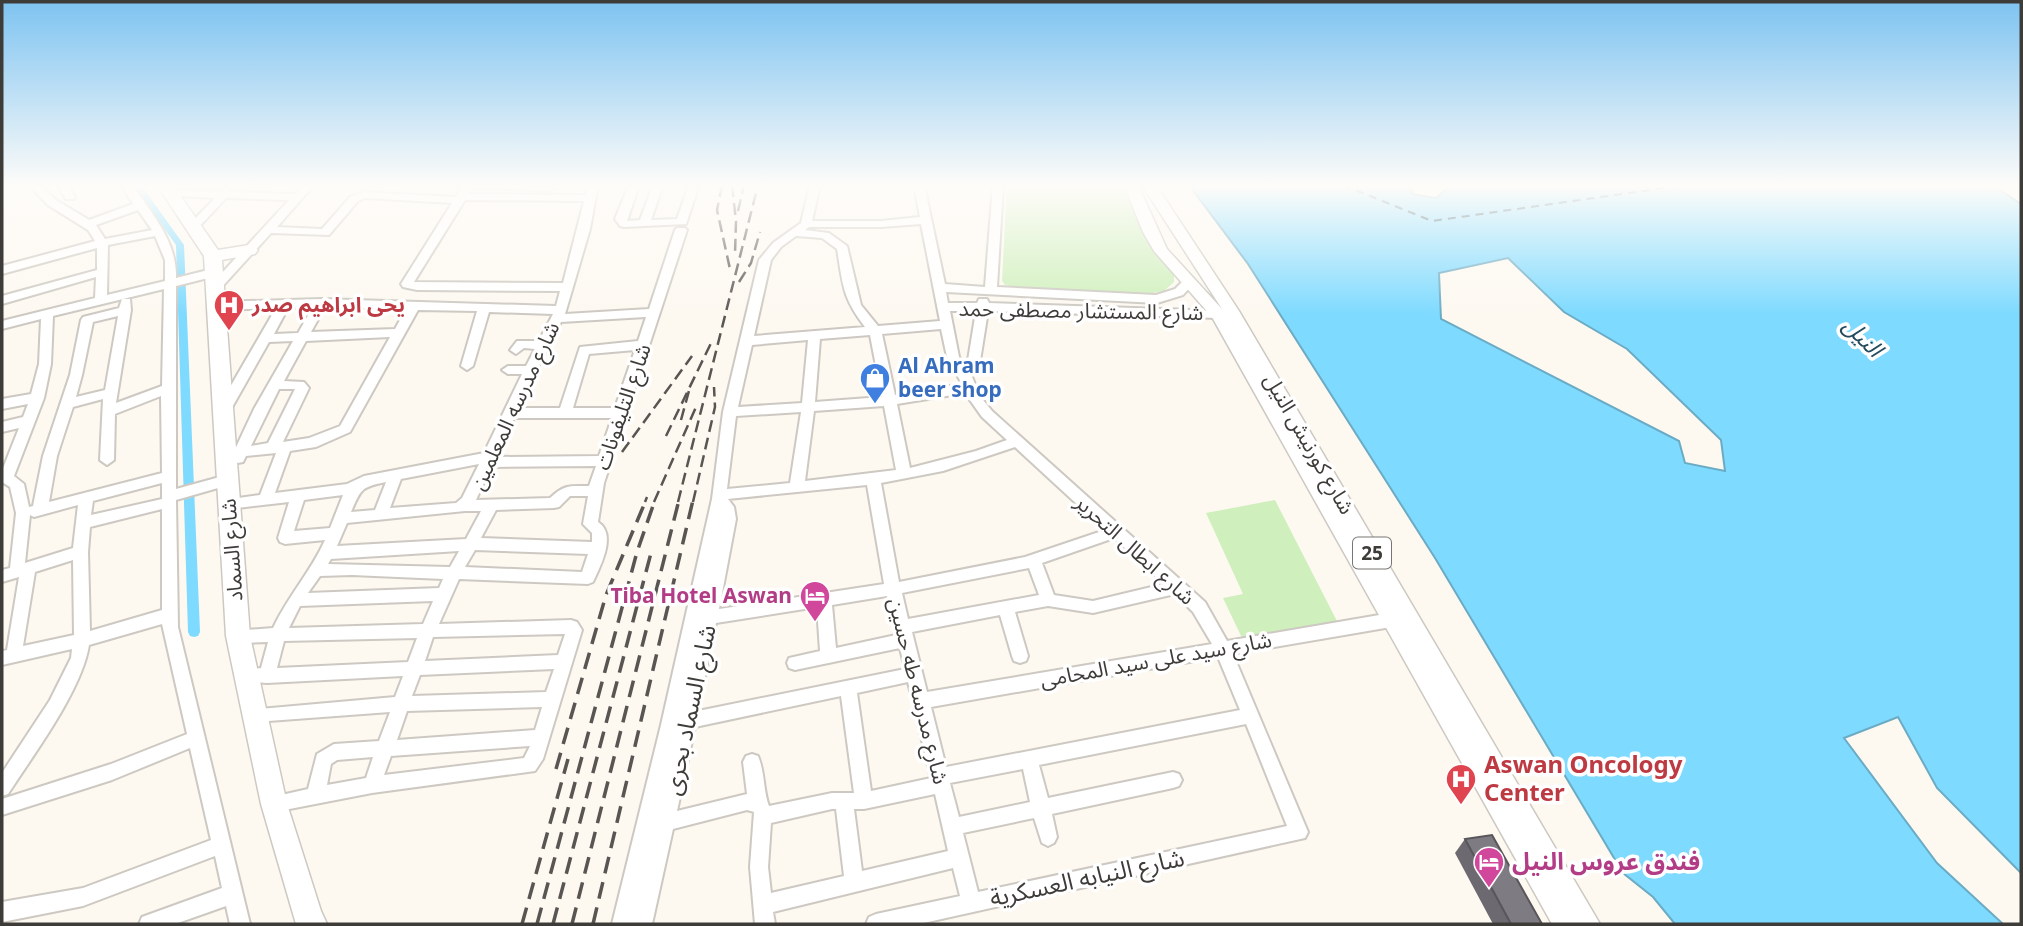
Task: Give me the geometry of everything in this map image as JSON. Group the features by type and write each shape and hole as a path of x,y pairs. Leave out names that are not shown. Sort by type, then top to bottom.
{"highway":[{"name":"شارع السماد","path":"193,228 212,279 225,408 223,488 238,636 257,676 255,716 274,804 310,923"},
{"path":"212,279 249,250"}],"main road":[{"name":"شارع كورنيش النيل","path":"1149,228 1156,242 1218,314 1565,924"},
{"name":"شارع كورنيش النيل","path":"1177,228 1231,311 1588,924"},
{"path":"1156,242 1167,237 1182,236"}],"street":[{"path":"93,228 102,243 101,300"},
{"path":"155,228 169,251 176,281 168,389 173,497 169,615 173,646 240,924"},
{"path":"212,279 249,250 269,230 324,233 328,228"},
{"path":"442,228 407,282 409,285 569,286"},
{"name":"شارع مدرسه المعلمين","path":"298,496 285,538 380,515 464,506 470,500 509,414 520,373 543,345 559,314 569,286 583,228"},
{"name":"شارع السماد بحرى","path":"622,924 670,725 719,497 730,412 765,260 777,244 801,228"},
{"path":"802,228 838,242 845,255 850,292 855,306 876,332 904,474"},
{"name":"شارع ابطال التحرير","path":"927,228 955,361 979,406 1014,442 1178,587 1205,615 1223,649 1299,832"},
{"path":"730,412 890,400 966,381 974,361 987,290 993,228"},
{"name":"شارع التليفونات","path":"598,548 601,534 590,524 596,491 681,230"},
{"path":"2,270 102,243 158,232"},
{"path":"2,300 102,272"},
{"path":"2,325 176,281 212,279 285,303 414,306 559,314 655,313"},
{"name":"شارع المستشار مصطفى حمد","path":"940,288 1049,296 1157,299 1179,292 1189,282"},
{"path":"107,460 108,411 127,293"},
{"path":"225,408 285,303"},
{"path":"223,488 275,385 321,303"},
{"path":"241,452 326,439 345,429 414,306"},
{"name":"شارع المستشار مصطفى حمد","path":"943,307 1031,307 1218,314"},
{"path":"467,366 484,309"},
{"path":"40,509 50,456 68,403 87,320 125,310"},
{"path":"47,314 45,364 37,398 6,478 17,484 23,513 8,656 82,640 169,615"},
{"path":"747,341 814,338 946,325"},
{"path":"265,338 397,333"},
{"path":"797,486 814,338"},
{"path":"516,350 521,345 543,345"},
{"path":"565,413 584,350 644,345"},
{"path":"265,500 279,447 302,388 299,385 275,385"},
{"path":"108,411 168,389"},
{"path":"68,403 111,393"},
{"path":"2,404 37,398"},
{"path":"509,414 622,413"},
{"path":"2,427 27,421"},
{"path":"719,497 904,474 951,465 1014,442"},
{"path":"82,523 173,497 223,488 265,500 354,487 364,481 396,474 487,460 605,461"},
{"path":"380,515 396,474"},
{"path":"23,513 170,476"},
{"name":"شارع مدرسه طه حسين","path":"873,477 893,589 971,904"},
{"path":"257,676 296,600 327,553 354,487"},
{"path":"464,506 554,503 566,491 596,491"},
{"name":"شارع السماد بحرى","path":"642,924 688,721 729,519 727,507 719,497"},
{"path":"2,788 55,705 79,658 82,640 80,552 86,498"},
{"path":"372,785 428,629 454,574 492,505"},
{"path":"710,617 893,589 1034,561 1116,532"},
{"path":"318,570 585,580 589,577 598,548 472,544 327,553"},
{"path":"16,572 80,552"},
{"path":"1034,561 1048,600"},
{"path":"795,663 1006,607 1048,600 1093,607 1178,587"},
{"path":"296,600 445,594"},
{"path":"824,600 829,656"},
{"path":"1006,607 1020,656"},
{"name":"شارع سيد على سيد المحامى","path":"920,701 1391,620"},
{"path":"238,636 428,629 574,629 541,737 533,761 529,765 372,785 274,804"},
{"path":"257,676 564,662"},
{"path":"670,725 914,674"},
{"path":"848,688 864,802"},
{"path":"255,716 401,704 553,699"},
{"path":"645,827 747,802 760,809 828,801 864,802 1029,760 1249,716"},
{"path":"316,795 325,757 334,752 541,737"},
{"path":"2,807 124,768 196,738"},
{"path":"1029,760 1048,837"},
{"path":"752,762 760,809 759,867 764,915 854,883 959,857"},
{"path":"952,827 1173,780"},
{"path":"844,801 854,883"},
{"name":"شارع النيابه العسكرية","path":"876,924 1299,832"},
{"path":"2,912 83,897 221,845"},
{"path":"159,922 233,894"}],"green space":[{"path":"1005,228 1143,228 1174,275 1174,282 1164,291 1152,293 1038,290 1005,285 1002,281"},
{"path":"1275,500 1338,623 1242,638 1223,598 1243,594 1206,513"}],"water":[{"name":"النيل","path":"1221,228 2021,228 2021,873 1937,788 1898,717 1844,738 1937,863 2003,924 1675,924 1653,897 1623,873 1435,558 1248,264","holes":["1508,258 1564,312 1627,349 1721,440 1725,471 1685,463 1679,441 1441,319 1439,273"]}],"building":[{"path":"1492,835 1542,924 1511,924 1465,839"}],"waterway":[{"path":"168,228 180,245 194,632"}],"railway":[{"path":"721,228 730,269"},
{"path":"735,254 736,228"},
{"path":"678,502 747,228"},
{"path":"739,282 751,263 760,232"},
{"path":"666,436 713,339"},
{"path":"622,452 692,356"},
{"path":"681,420 690,387"},
{"path":"693,502 715,407 714,387"},
{"path":"654,502 696,407"},
{"path":"645,502 647,497"},
{"path":"556,769 606,595 646,500"},
{"path":"537,924 637,552 655,500"},
{"path":"572,924 679,500"},
{"path":"593,924 693,500"},
{"path":"553,924 651,553"},
{"path":"522,924 568,759"}],"place":[{"name":"يحى ابراهيم صدر","path":"229,332"},
{"name":"Al Ahram beer shop","path":"875,405"},
{"name":"Tiba Hotel Aswan","path":"815,623"},
{"name":"Aswan Oncology Center","path":"1461,806"},
{"name":"فندق عروس النيل","path":"1489,889"}]}
